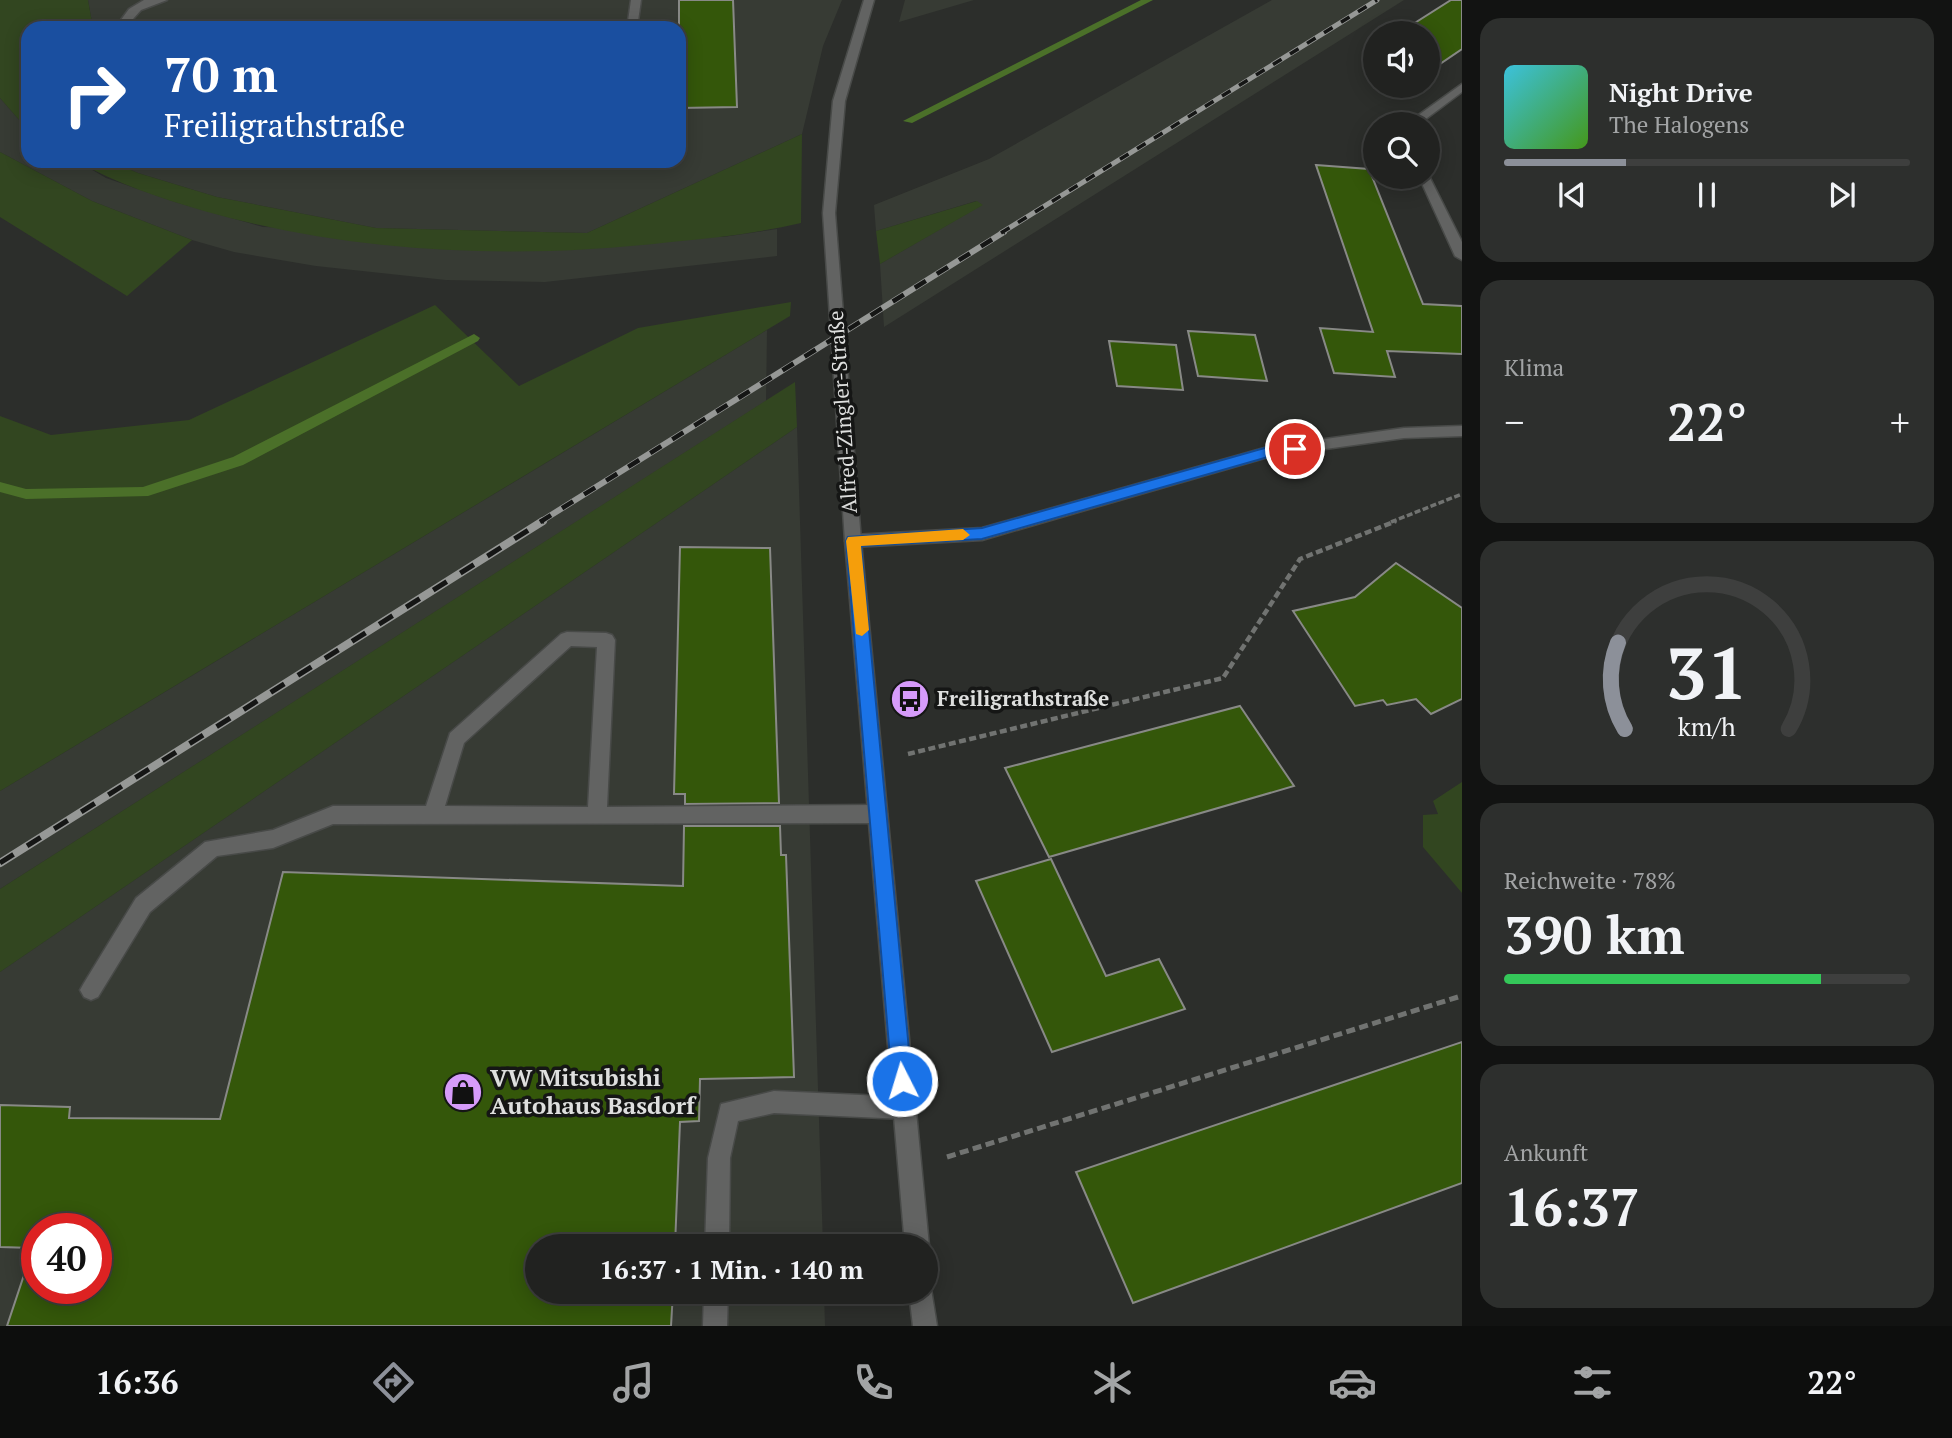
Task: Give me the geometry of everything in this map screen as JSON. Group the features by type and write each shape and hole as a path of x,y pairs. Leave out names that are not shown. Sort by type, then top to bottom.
{"street":[{"path":"125,21 131,11 147,1 162,0"},
{"path":"633,21 636,0"},
{"name":"Alfred-Zingler-Straße","path":"869,0 839,101 829,213 853,541 916,1234"},
{"path":"1428,112 1462,87"},
{"path":"1431,189 1462,256"},
{"path":"853,541 982,534 1268,452 1404,433 1462,431"},
{"path":"433,815 456,739 567,639 606,640 597,816"},
{"path":"91,990 143,905 212,848 273,839 333,815 877,814"},
{"path":"717,1234 719,1158 729,1112 774,1102 904,1108"},
{"path":"716,1304 716,1326"},
{"path":"922,1304 925,1326"}],"path":[{"path":"874,762 1223,678 1300,559 1462,494"},
{"path":"910,1169 1458,997"}],"shaded area":[{"path":"88,0 842,0 823,46 802,134 587,233 376,228 217,197 126,168 686,168 686,21 92,21"},
{"path":"905,0 974,0 899,22"},
{"path":"1272,0 1404,0 1371,21 1363,21 1363,26 884,327 880,264 982,205 976,201 876,231 874,205 989,159"},
{"path":"0,98 21,122 21,163 0,152"},
{"path":"30,168 89,168 106,178 175,202 263,227 723,237 777,229 777,256 545,282 446,280 316,266 234,252 192,240 92,201"},
{"path":"767,330 766,401 0,889 0,791"},
{"path":"797,427 823,1234 525,1234 525,1304 824,1304 825,1326 0,1326 0,972"}],"green space":[{"path":"0,0 88,0 92,21 21,21 21,122 0,98"},
{"path":"802,134 801,223 704,239 554,251 436,249 319,237 204,211 123,184 90,168 126,168 217,197 376,228 587,233"},
{"path":"0,152 21,163 21,168 30,168 92,201 192,240 127,296 0,217"},
{"path":"977,201 983,205 880,264 876,231"},
{"path":"791,302 790,316 0,791 0,416 51,435 189,420 435,305 519,386 638,328"},
{"path":"795,382 797,427 0,972 0,889"},
{"path":"1462,782 1462,893 1423,847 1423,815 1438,814 1433,801"}],"building":[{"path":"679,0 733,0 737,107 686,108 686,21 679,21"},
{"path":"1451,0 1462,0 1462,49 1440,64 1440,21 1418,21"},
{"path":"1316,165 1363,169 1363,189 1377,189 1423,304 1462,306 1462,354 1387,351 1395,377 1334,373 1320,328 1373,332"},
{"path":"1188,331 1255,335 1267,381 1198,376"},
{"path":"1109,341 1176,345 1183,390 1117,386"},
{"path":"680,547 770,548 779,803 685,804 685,794 674,794"},
{"path":"1396,563 1462,608 1462,699 1431,714 1416,699 1387,705 1383,700 1355,706 1293,611 1355,597"},
{"path":"1240,706 1294,786 1049,857 1005,768"},
{"name":"VW Mitsubishi Autohaus Basdorf","path":"684,826 780,826 781,855 786,855 794,1077 700,1079 699,1121 680,1122 675,1234 525,1234 525,1304 672,1304 671,1326 7,1326 21,1284 21,1304 112,1304 112,1213 21,1213 21,1248 0,1247 0,1105 70,1107 69,1118 220,1119 283,872 683,886"},
{"path":"1051,859 1106,976 1159,959 1185,1009 1052,1052 976,881"},
{"path":"1462,1042 1462,1183 1133,1303 1076,1172"}],"waterway":[{"path":"908,121 1148,0"},
{"path":"0,487 26,494 143,492 238,461 474,338"}],"railway":[{"path":"1001,233 1377,0"},
{"path":"540,522 1004,232"},
{"path":"0,863 543,521"}],"slow traffic":[{"path":"862,630 853,541 963,535"}],"place":[{"name":"Freiligrathstraße","path":"910,699"},
{"name":"VW Mitsubishi Autohaus Basdorf","path":"463,1092"}],"route":[{"path":"902,1081 853,541 982,534 1268,452 1295,449"}]}
